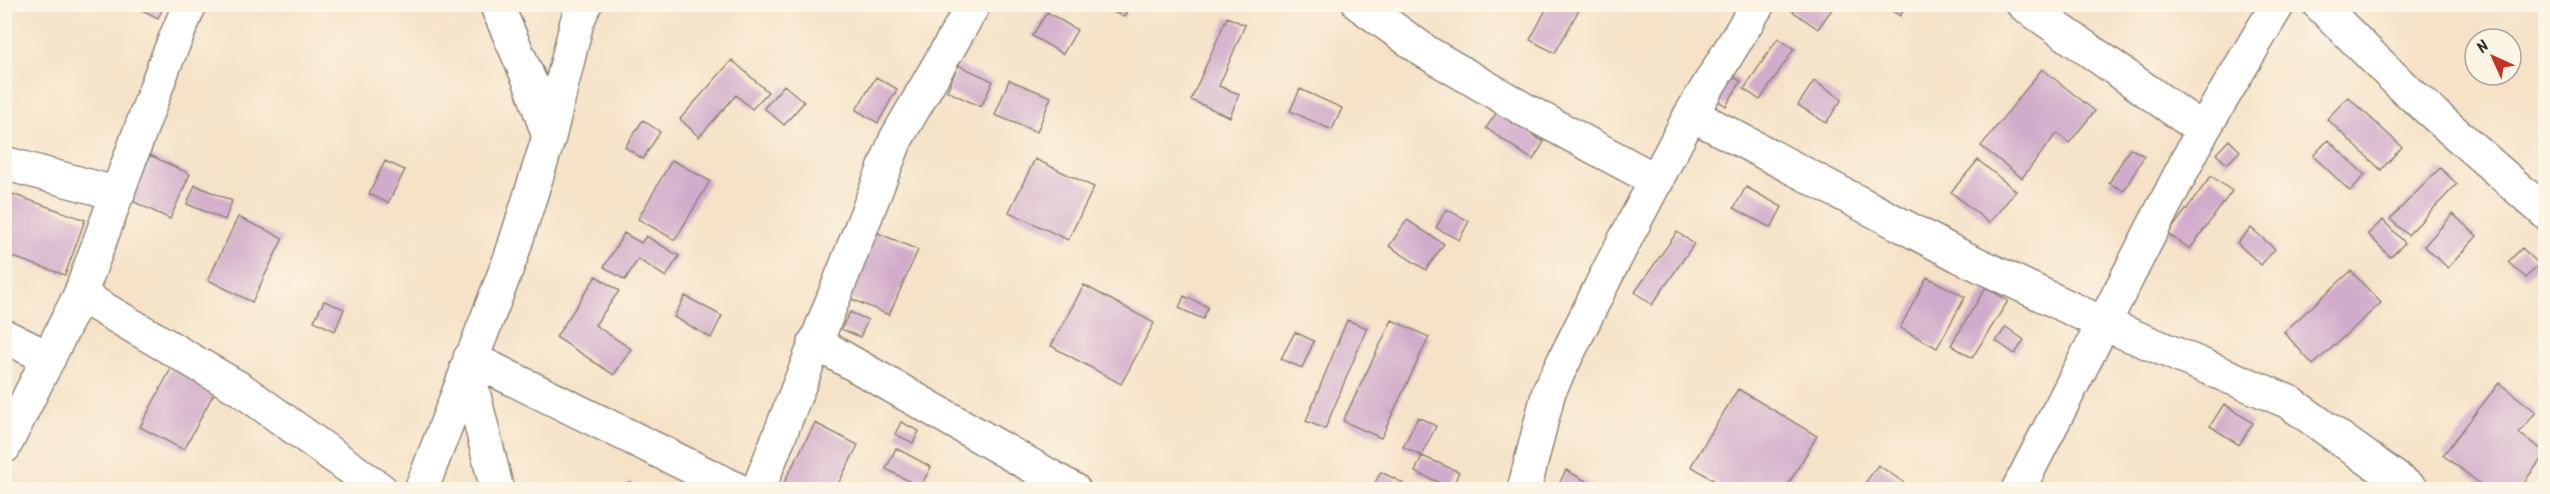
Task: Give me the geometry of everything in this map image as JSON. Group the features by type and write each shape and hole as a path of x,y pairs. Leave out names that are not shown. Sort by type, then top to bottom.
{"street":[{"path":"4,447 80,295 164,66 190,4"},
{"path":"496,4 531,84 549,137"},
{"path":"421,489 511,257 549,137 577,22 585,4"},
{"path":"758,489 896,139 974,4"},
{"path":"1359,4 1426,52 1525,110 1657,181"},
{"path":"1524,489 1549,392 1609,270 1691,114 1758,4"},
{"path":"2023,4 2203,130"},
{"path":"2018,489 2203,130 2278,4"},
{"path":"2319,4 2402,86 2546,213"},
{"path":"1691,114 1960,256 2104,324 2289,402 2412,489"},
{"path":"4,163 118,194"},
{"path":"80,295 242,390 381,489"},
{"path":"4,336 49,358"},
{"path":"815,342 1074,489"},
{"path":"469,363 497,489"},
{"path":"469,363 738,489"}],"building":[{"path":"135,4 165,4 158,18 134,6"},
{"path":"1101,4 1130,4 1124,17 1100,6"},
{"path":"1549,4 1582,4 1555,53 1530,40"},
{"path":"1695,4 1711,4 1707,11"},
{"path":"1882,4 1907,4 1900,16"},
{"path":"1790,5 1835,5 1818,29 1788,8"},
{"path":"1047,12 1077,30 1063,54 1032,36"},
{"path":"1227,17 1245,25 1219,86 1239,94 1230,117 1191,100"},
{"path":"1778,38 1794,49 1760,100 1744,89"},
{"path":"732,60 768,92 752,109 736,95 699,137 680,119"},
{"path":"958,65 993,81 981,107 947,91"},
{"path":"2042,69 2095,111 2069,143 2057,133 2022,178 1981,146"},
{"path":"1727,73 1741,81 1726,106 1712,97"},
{"path":"876,77 897,89 878,123 856,110"},
{"path":"1009,80 1051,97 1037,132 995,115"},
{"path":"1814,81 1842,99 1826,123 1798,105"},
{"path":"784,85 804,102 784,125 764,108"},
{"path":"1300,89 1342,108 1332,130 1290,111"},
{"path":"2348,97 2402,147 2381,170 2327,119"},
{"path":"1497,112 1544,142 1533,160 1486,128"},
{"path":"643,120 660,132 643,159 625,147"},
{"path":"2229,140 2240,151 2227,164 2216,154"},
{"path":"2328,140 2365,175 2350,191 2313,156"},
{"path":"2130,148 2144,156 2124,191 2109,183"},
{"path":"150,155 190,174 170,219 130,200"},
{"path":"1035,159 1094,187 1068,240 1009,212"},
{"path":"672,160 710,181 675,240 638,219"},
{"path":"1978,160 2016,191 1989,223 1951,192"},
{"path":"385,161 405,170 388,203 369,194"},
{"path":"2440,168 2457,184 2408,235 2390,219"},
{"path":"2211,176 2232,191 2190,249 2168,234"},
{"path":"195,185 232,201 225,220 187,204"},
{"path":"1746,187 1782,207 1771,228 1734,208"},
{"path":"4,191 85,220 65,275 4,254"},
{"path":"1446,209 1469,221 1459,240 1436,228"},
{"path":"2453,214 2477,236 2448,268 2424,246"},
{"path":"238,217 283,238 252,302 208,280"},
{"path":"1407,220 1444,244 1426,270 1389,246"},
{"path":"2383,220 2405,243 2390,257 2368,234"},
{"path":"2251,228 2275,249 2261,265 2237,243"},
{"path":"871,230 918,250 889,315 842,295"},
{"path":"1677,232 1694,244 1652,305 1635,292"},
{"path":"624,233 641,243 646,236 679,256 666,277 638,259 625,280 604,267"},
{"path":"2522,248 2539,264 2526,278 2508,262"},
{"path":"2351,271 2381,303 2313,365 2284,332"},
{"path":"596,276 619,291 595,325 631,349 614,375 556,337"},
{"path":"1927,277 1965,297 1937,348 1900,328"},
{"path":"1084,285 1154,323 1121,384 1051,346"},
{"path":"1986,287 2008,301 1972,358 1951,345"},
{"path":"685,296 722,316 711,338 674,317"},
{"path":"1184,296 1208,307 1203,319 1179,308"},
{"path":"324,301 344,309 335,331 314,321"},
{"path":"850,312 868,320 860,337 841,329"},
{"path":"1347,320 1367,328 1325,429 1306,421"},
{"path":"1392,320 1429,337 1381,438 1343,421"},
{"path":"2006,327 2024,340 2015,354 1996,341"},
{"path":"1295,332 1314,341 1302,368 1281,359"},
{"path":"173,365 217,387 184,450 140,427"},
{"path":"2499,383 2536,412 2519,433 2546,453 2518,490 2488,490 2443,455"},
{"path":"1738,389 1817,436 1785,490 1729,490 1691,466"},
{"path":"2224,404 2253,423 2239,445 2210,426"},
{"path":"1418,417 1436,426 1421,456 1403,447"},
{"path":"901,422 919,431 913,443 895,434"},
{"path":"815,423 858,445 835,490 780,490"},
{"path":"896,448 931,467 920,487 886,469"},
{"path":"1422,456 1459,472 1452,488 1415,472"},
{"path":"1878,465 1915,490 1869,490 1863,486"},
{"path":"1566,470 1602,490 1556,490"},
{"path":"1381,472 1403,483 1400,490 1371,490"},
{"path":"629,482 643,490 626,490"}]}
